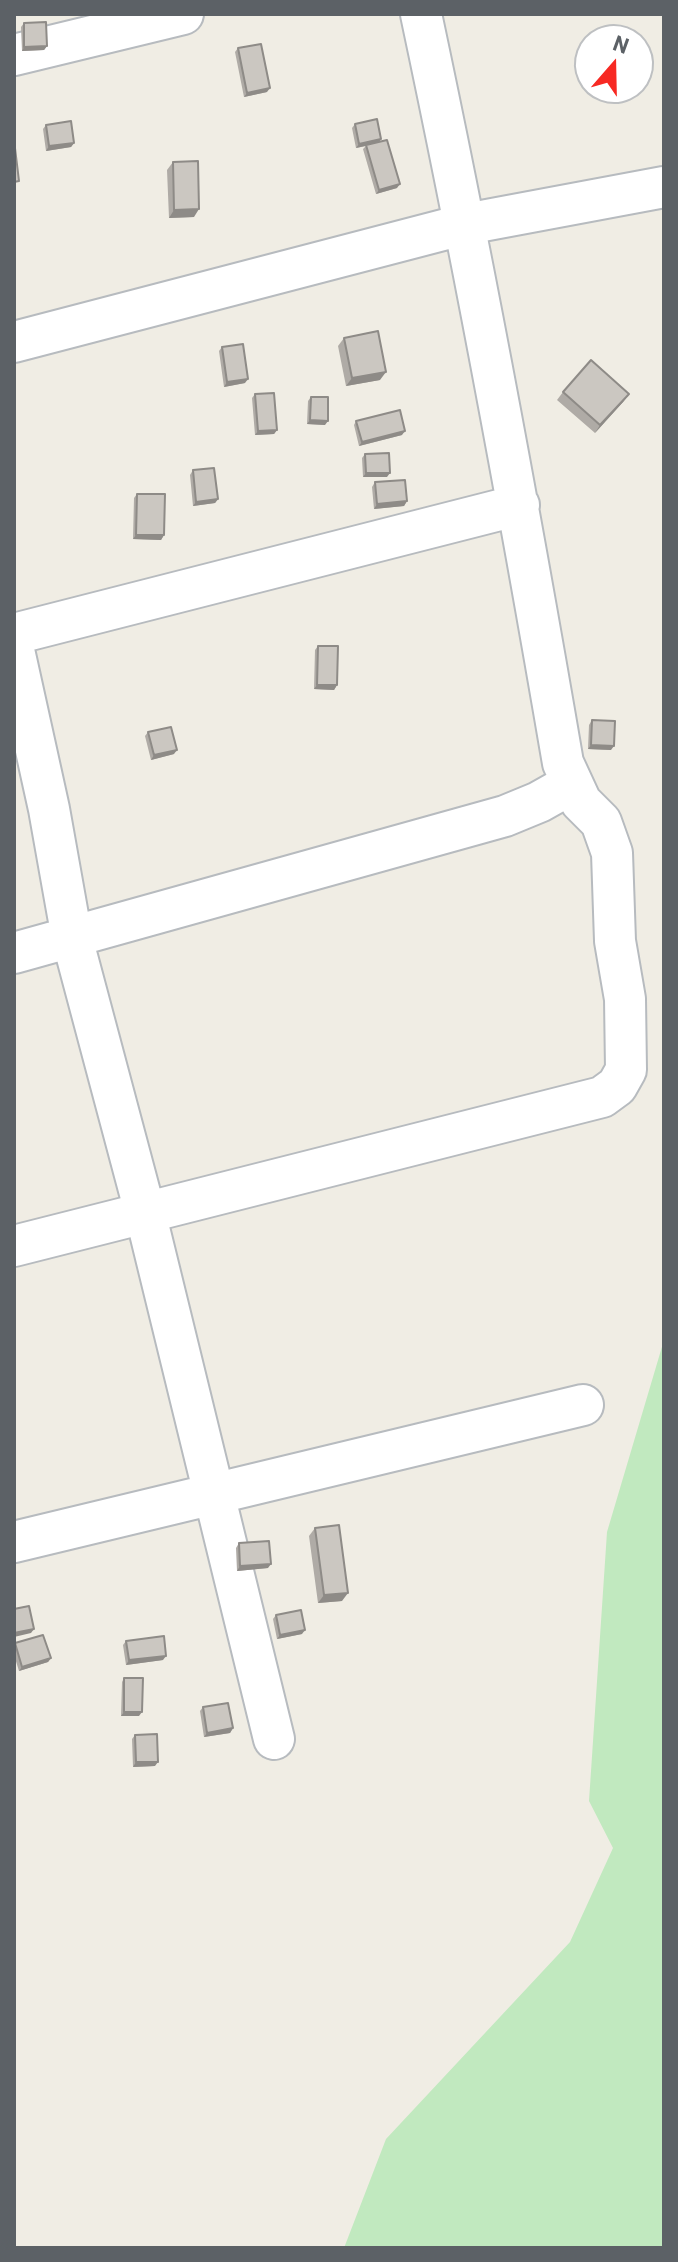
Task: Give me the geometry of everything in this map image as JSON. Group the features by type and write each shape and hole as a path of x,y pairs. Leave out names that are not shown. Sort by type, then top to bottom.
{"street":[{"path":"14,55 183,14"},
{"path":"14,1246 602,1097 617,1086 626,1070 625,999 615,941 612,853 601,822 581,802 563,763 466,224 421,14"},
{"path":"14,342 466,224 664,187"},
{"path":"14,634 519,505"},
{"path":"14,650 49,809 72,938 145,1212 274,1739"},
{"path":"14,953 505,816 571,784"},
{"path":"14,1542 583,1405"}],"green space":[{"path":"664,1340 664,2248 344,2248 386,2139 570,1942 613,1848 589,1801 607,1532"}],"building":[{"path":"46,22 47,46 24,47 24,23"},
{"path":"261,44 270,88 247,93 238,48"},
{"path":"377,119 381,139 359,144 355,124"},
{"path":"71,121 74,143 49,146 46,125"},
{"path":"387,140 400,184 379,190 366,145"},
{"path":"14,148 19,181 14,182"},
{"path":"198,161 199,209 174,210 173,162"},
{"path":"378,331 386,372 352,378 344,338"},
{"path":"243,344 248,379 227,382 222,347"},
{"path":"591,360 629,394 600,425 563,392"},
{"path":"274,393 277,430 258,431 255,394"},
{"path":"311,397 328,397 328,421 310,420"},
{"path":"400,410 405,431 362,442 356,421"},
{"path":"389,453 390,473 366,473 365,454"},
{"path":"214,468 218,499 196,502 193,470"},
{"path":"405,480 407,501 377,504 375,482"},
{"path":"137,494 165,494 164,535 136,535"},
{"path":"318,646 338,646 337,685 317,685"},
{"path":"592,720 615,721 614,746 591,745"},
{"path":"171,727 177,750 154,755 148,732"},
{"path":"339,1525 348,1593 324,1595 315,1528"},
{"path":"269,1541 271,1564 240,1566 239,1543"},
{"path":"29,1606 34,1629 14,1633 14,1609"},
{"path":"301,1610 305,1630 280,1635 276,1615"},
{"path":"43,1635 51,1658 22,1667 15,1643"},
{"path":"164,1636 166,1656 129,1660 126,1641"},
{"path":"124,1678 143,1678 142,1712 124,1712"},
{"path":"228,1703 233,1728 207,1733 203,1707"},
{"path":"157,1734 158,1762 136,1762 135,1735"}]}
